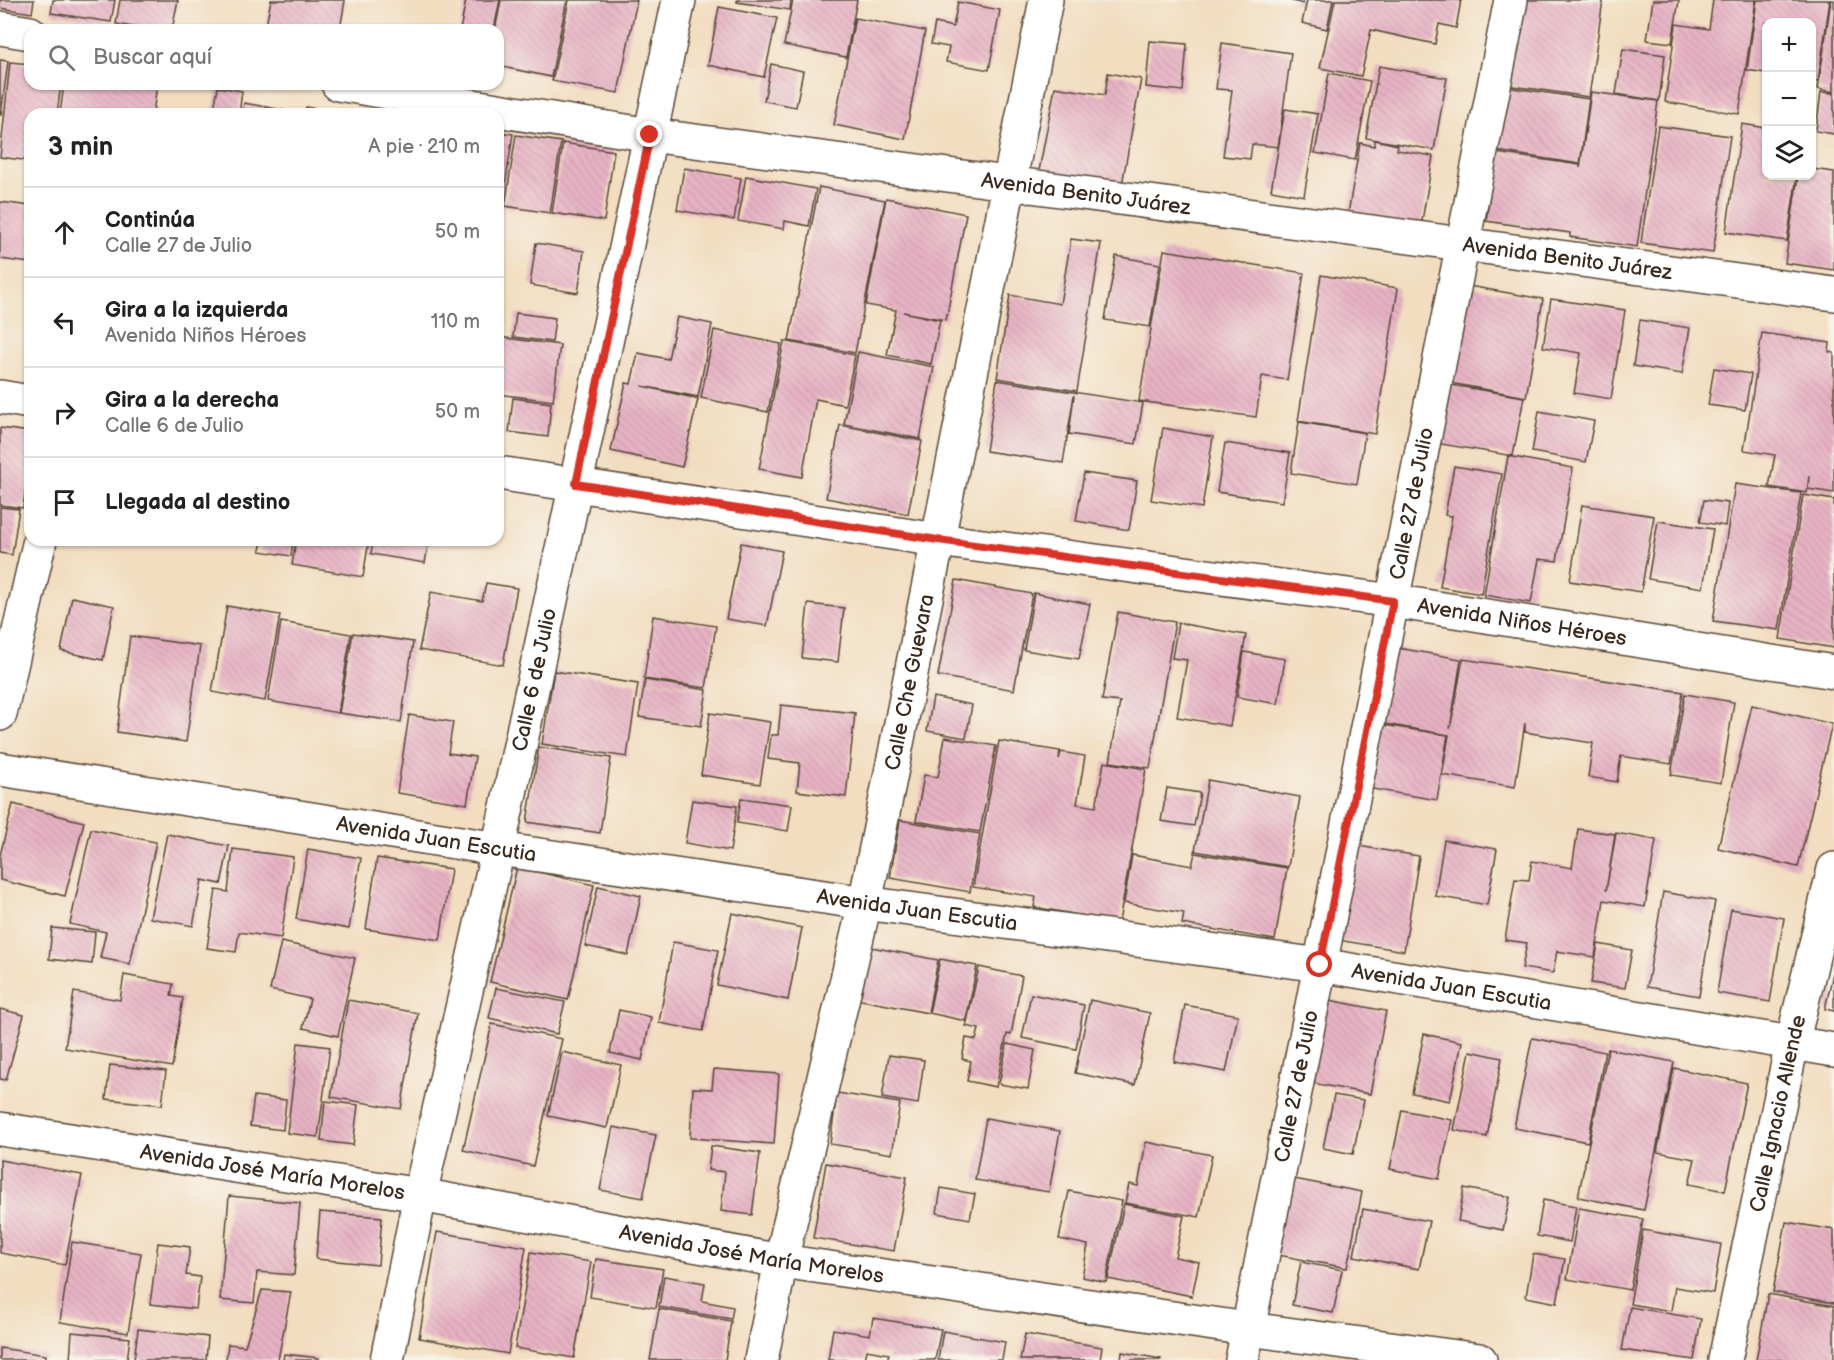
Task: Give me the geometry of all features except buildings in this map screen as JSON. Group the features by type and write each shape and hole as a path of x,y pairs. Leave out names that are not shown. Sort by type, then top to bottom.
{"street":[{"name":"Calle 6 de Julio","path":"387,1360 420,1195 498,849 679,0"},
{"name":"Calle Che Guevara","path":"760,1360 864,903 1046,0"},
{"name":"Calle 27 de Julio","path":"1245,1345 1511,0"},
{"path":"0,28 24,32"},
{"name":"Avenida Benito Juárez","path":"375,90 485,108"},
{"name":"Avenida Benito Juárez","path":"504,111 650,135 1009,185 1834,294"},
{"path":"0,397 24,401"},
{"name":"Avenida Niños Héroes","path":"504,474 938,540 1393,601 1834,672"},
{"path":"0,714 39,546"},
{"name":"Avenida Juan Escutia","path":"0,770 498,849 864,903 1320,965 1834,1050"},
{"name":"Calle Ignacio Allende","path":"1725,1360 1792,1044 1834,869"},
{"name":"Avenida José María Morelos","path":"13,1132 420,1195 1245,1345 1480,1360"}],"route":[{"path":"650,135 576,484 938,540 1393,601 1320,965"}]}
